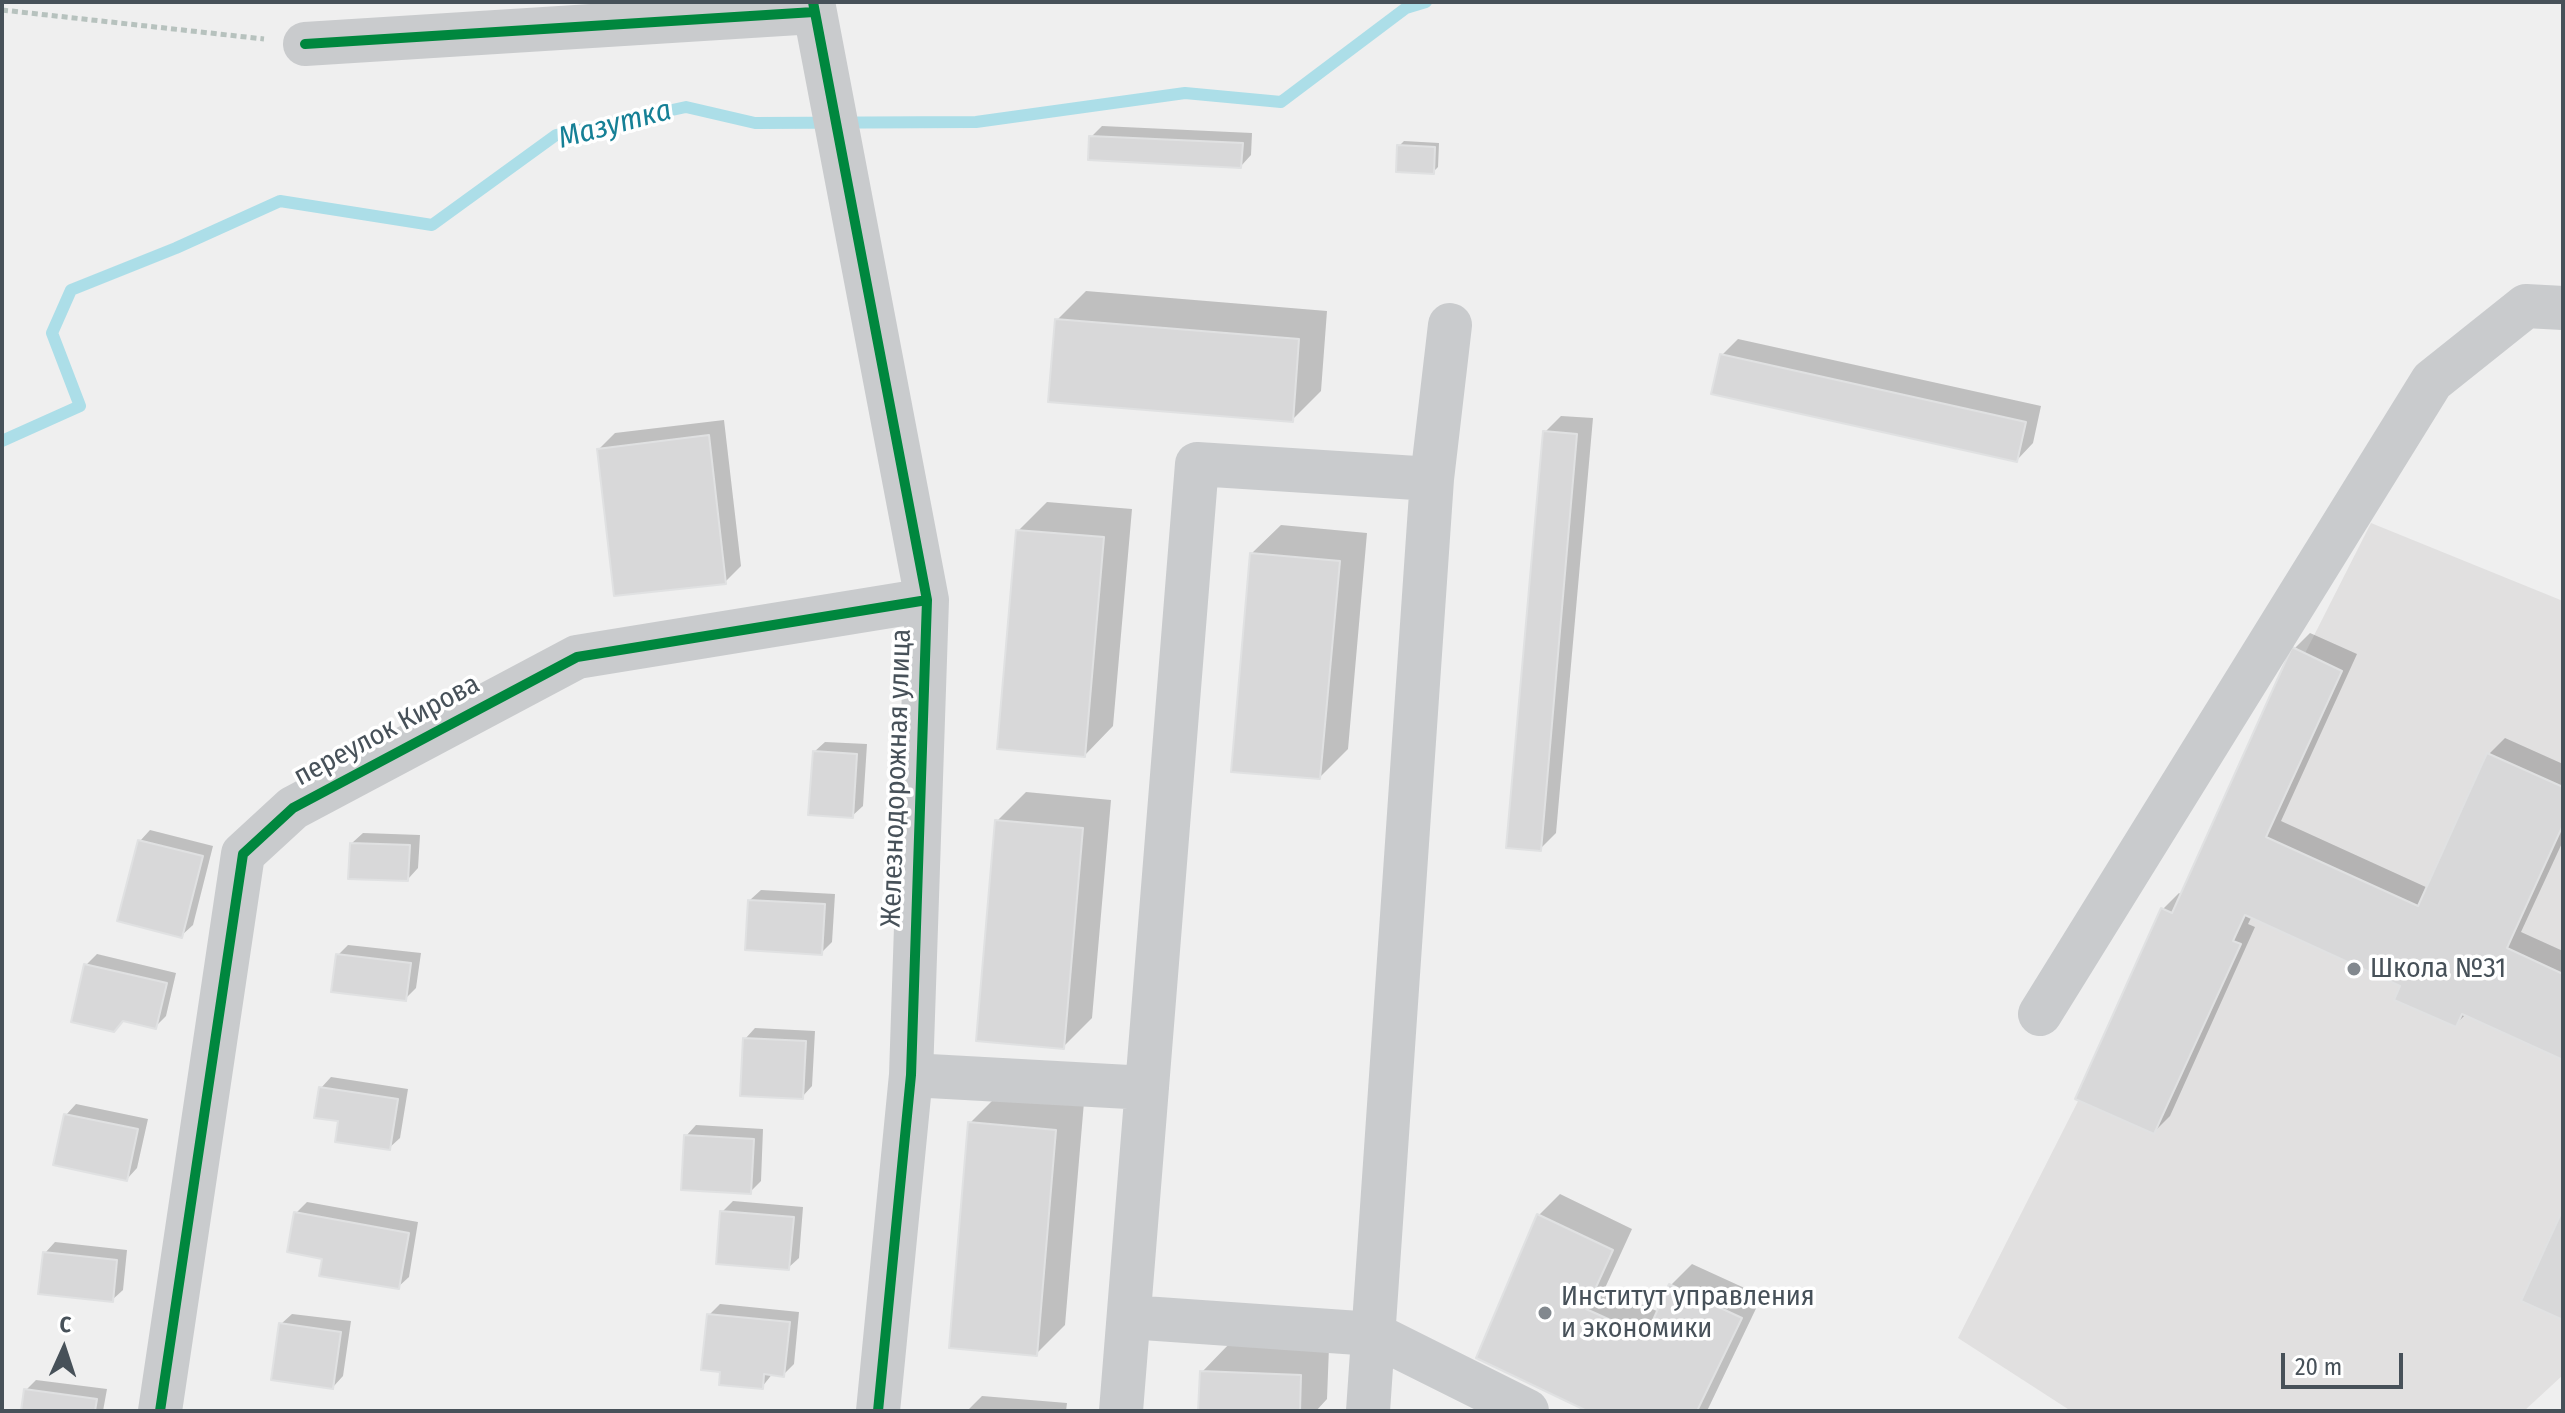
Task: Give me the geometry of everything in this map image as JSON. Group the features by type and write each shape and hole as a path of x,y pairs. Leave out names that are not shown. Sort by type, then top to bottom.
{"street":[{"path":"305,44 814,7"},
{"name":"Железнодорожная улица","path":"814,7 927,600 911,1075 878,1411"},
{"path":"2040,1014 2432,381 2526,306 2563,308"},
{"path":"1368,1411 1432,479 1450,325"},
{"path":"1121,1411 1197,464 1432,479"},
{"name":"переулок Кирова","path":"160,1411 243,854 293,808 577,657 927,600"},
{"path":"911,1075 1147,1088"},
{"path":"1129,1317 1373,1334 1527,1411"}],"path":[{"path":"2,10 305,44"}],"shaded area":[{"name":"Школа №31","path":"2371,523 2563,601 2563,1375 2524,1411 2071,1411 1958,1338"}],"building":[{"path":"1089,136 1243,143 1241,168 1088,160"},
{"path":"1397,145 1435,147 1434,174 1396,172"},
{"path":"1055,319 1299,339 1293,422 1048,402"},
{"path":"1720,354 2026,422 2017,462 1711,394"},
{"path":"1543,431 1577,434 1541,851 1506,848"},
{"path":"709,435 726,584 614,596 597,449"},
{"path":"1016,530 1104,537 1085,757 997,749"},
{"path":"1250,553 1340,561 1320,779 1231,772"},
{"path":"2292,647 2342,671 2266,837 2418,906 2487,753 2563,787 2563,825 2507,948 2563,974 2563,1060 2462,1014 2456,1027 2394,1000 2400,986 2245,915 2233,941 2241,944 2154,1134 2075,1099 2161,908 2172,913"},
{"path":"813,751 857,754 853,818 808,815"},
{"path":"995,820 1083,828 1064,1049 976,1041"},
{"path":"138,840 203,856 182,938 117,921"},
{"path":"350,843 410,845 408,881 348,879"},
{"path":"748,900 825,904 822,955 745,950"},
{"path":"336,954 411,963 406,1001 331,992"},
{"path":"84,964 167,983 156,1029 123,1021 114,1032 71,1022"},
{"path":"743,1038 806,1041 803,1099 740,1096"},
{"path":"319,1087 398,1099 390,1150 335,1142 338,1121 314,1118"},
{"path":"64,1114 138,1129 127,1181 53,1165"},
{"path":"968,1122 1056,1130 1037,1356 949,1348"},
{"path":"684,1135 754,1139 751,1194 681,1190"},
{"path":"2563,1209 2563,1320 2521,1301"},
{"path":"720,1211 794,1217 789,1270 716,1264"},
{"path":"294,1212 409,1233 399,1289 319,1276 322,1259 287,1252"},
{"name":"Институт управления и экономики","path":"1537,1214 1613,1250 1586,1309 1646,1336 1669,1284 1742,1318 1697,1411 1587,1411 1476,1358"},
{"path":"43,1252 117,1260 113,1302 38,1294"},
{"path":"707,1314 790,1322 784,1377 764,1374 763,1389 719,1385 720,1372 701,1370"},
{"path":"279,1323 341,1332 333,1389 271,1380"},
{"path":"1200,1371 1301,1375 1300,1411 1198,1411"},
{"path":"24,1389 97,1399 95,1411 21,1411"}],"waterway":[{"name":"Мазутка","path":"2,441 80,406 52,333 71,290 176,248 280,201 432,225 556,135 686,107 755,123 976,122 1185,93 1281,102 1406,8 1426,2"}],"cycle path":[{"path":"813,2 927,600 911,1075 878,1411"},
{"path":"305,44 814,12"},
{"path":"160,1411 243,854 293,808 577,657 927,600"}],"place":[{"name":"Школа №31","path":"2354,969"},
{"name":"Институт управления и экономики","path":"1545,1313"}]}
